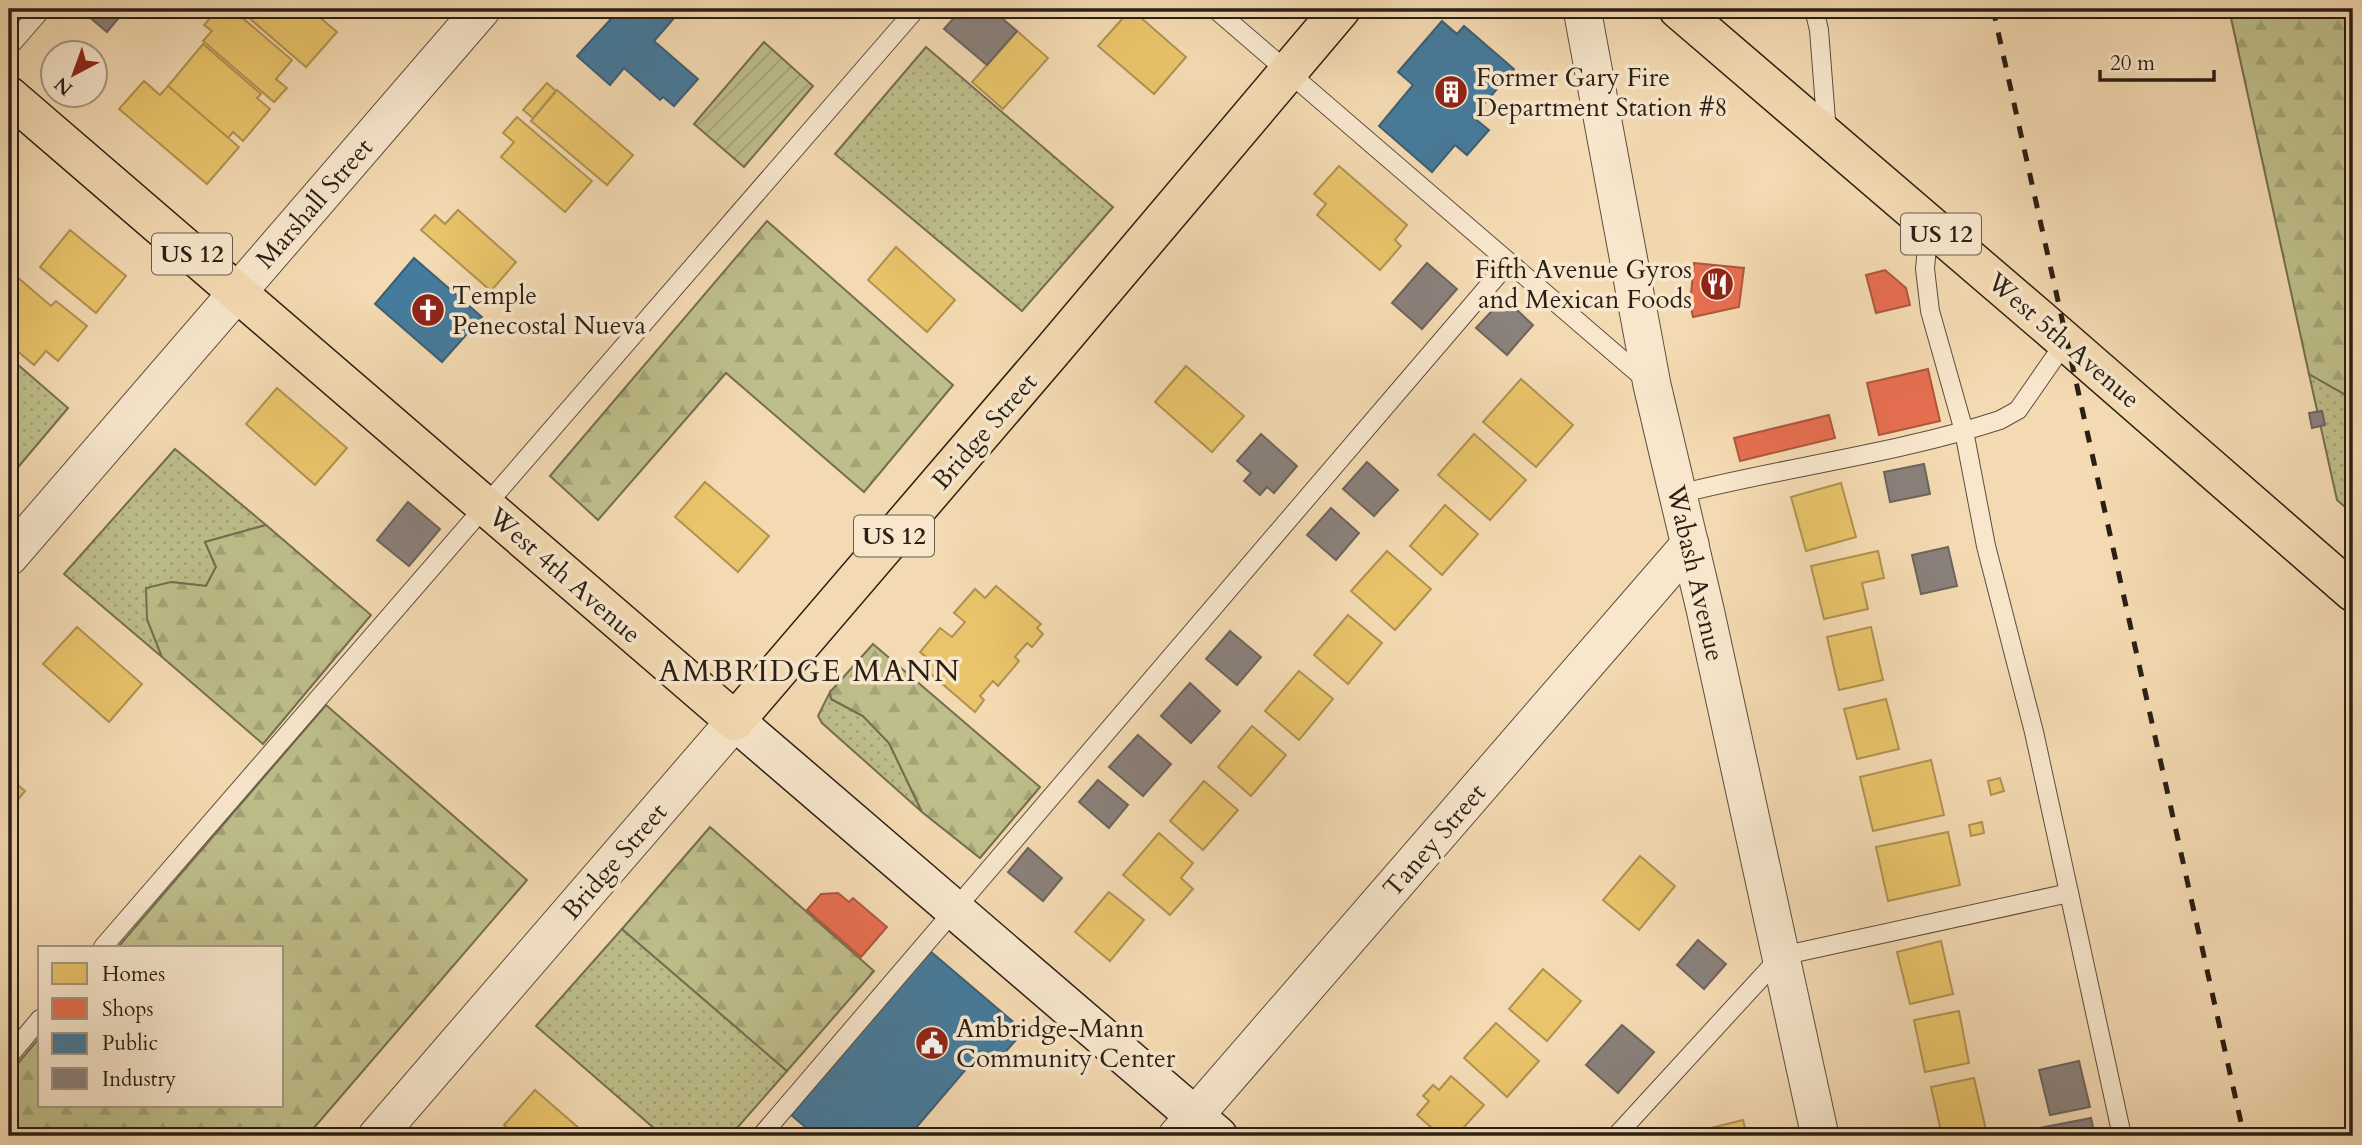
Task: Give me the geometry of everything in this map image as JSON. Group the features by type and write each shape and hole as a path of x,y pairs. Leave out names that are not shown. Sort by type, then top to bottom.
{"main road":[{"name":"Bridge Street","path":"735,721 1054,351 1341,9"},
{"name":"West 5th Avenue","path":"1685,11 2353,592"},
{"name":"West 4th Avenue","path":"9,96 956,909 1197,1131"}],"street":[{"name":"Marshall Street","path":"9,556 482,9"},
{"name":"Wabash Avenue","path":"1582,9 1652,385 1679,494 1820,1136"},
{"name":"Taney Street","path":"1197,1131 1690,544"},
{"name":"Bridge Street","path":"377,1136 735,721"}],"lane":[{"path":"9,47 42,9"},
{"path":"104,946 916,9"},
{"path":"1215,9 1652,385"},
{"path":"1814,9 1819,30 1828,136"},
{"path":"1929,224 1926,269 1930,311 1964,431 1986,546 2034,732 2122,1136"},
{"path":"771,1133 956,909 1509,262"},
{"path":"1679,494 1964,431 2000,420 2018,410 2066,341"},
{"path":"1616,1136 1781,956 2069,893"},
{"path":"9,1056 38,1021"}],"green space":[{"path":"2229,9 2353,9 2353,399 2309,374"},
{"path":"764,42 813,86 744,167 694,124"},
{"path":"926,47 1113,207 1022,311 835,154"},
{"path":"767,221 953,385 864,492 726,373 598,520 550,476"},
{"path":"9,357 68,408 9,478"},
{"path":"2309,374 2353,399 2353,514 2337,500"},
{"path":"175,449 266,525 205,542 216,567 206,586 171,582 147,619 162,657 64,574"},
{"path":"266,525 371,615 263,744 162,657 147,619 146,588 171,582 206,586 216,567 205,542"},
{"path":"873,644 1040,787 980,858 922,812 889,743 863,716 831,699 830,692"},
{"path":"830,692 831,699 863,716 889,743 922,812 822,723 818,716"},
{"path":"326,705 527,880 307,1136 9,1136 9,1074 38,1039 38,1106 284,1106 284,946 119,946"},
{"path":"710,827 874,971 787,1071 622,929"},
{"path":"622,929 787,1071 730,1136 663,1136 536,1026"}],"building: Homes":[{"path":"218,9 232,9 292,60 276,79 287,88 274,102 203,41 212,31 204,25"},
{"path":"245,9 310,9 337,32 306,67 242,12"},
{"path":"1131,9 1186,57 1154,94 1098,46"},
{"path":"1017,31 1048,58 1003,109 972,82"},
{"path":"203,44 261,94 257,98 270,109 243,141 233,132 228,138 168,86"},
{"path":"144,81 160,95 168,86 239,147 207,184 119,109"},
{"path":"547,83 556,91 533,118 523,110"},
{"path":"557,90 633,155 607,185 531,121"},
{"path":"517,117 592,181 565,212 501,157 514,142 503,133"},
{"path":"1339,166 1407,225 1395,240 1401,246 1380,270 1317,215 1326,204 1314,194"},
{"path":"458,210 516,262 491,291 421,230 435,215 445,224"},
{"path":"70,230 126,276 96,313 40,267"},
{"path":"896,247 955,300 927,332 868,280"},
{"path":"9,270 51,306 56,301 87,326 58,361 46,351 34,365 9,344"},
{"path":"1186,366 1244,416 1212,452 1155,402"},
{"path":"1521,379 1573,425 1536,467 1483,422"},
{"path":"277,388 347,448 315,485 246,424"},
{"path":"1474,434 1526,480 1490,520 1438,475"},
{"path":"705,482 769,536 738,572 675,517"},
{"path":"1841,483 1856,537 1806,551 1791,497"},
{"path":"1445,505 1478,534 1442,575 1410,546"},
{"path":"1387,551 1431,589 1395,630 1351,591"},
{"path":"1878,551 1884,578 1862,583 1868,609 1824,619 1811,566"},
{"path":"996,586 1041,624 1037,628 1043,634 1032,647 1027,643 1015,657 1019,661 998,686 993,681 980,696 984,700 975,712 925,669 931,661 920,652 940,628 952,637 965,622 954,613 975,589 985,598"},
{"path":"1348,615 1382,643 1348,684 1314,655"},
{"path":"77,627 142,684 109,722 43,664"},
{"path":"1871,627 1883,680 1839,690 1827,637"},
{"path":"1299,671 1333,699 1299,740 1265,711"},
{"path":"1886,699 1899,749 1857,759 1844,709"},
{"path":"1252,726 1286,755 1251,796 1218,767"},
{"path":"1931,760 1944,815 1873,831 1860,777"},
{"path":"9,777 25,791 9,810"},
{"path":"2000,778 2004,791 1991,795 1988,781"},
{"path":"1204,781 1238,810 1203,850 1170,821"},
{"path":"1982,822 1984,833 1971,836 1969,825"},
{"path":"1948,832 1960,885 1888,901 1876,847"},
{"path":"1159,833 1193,863 1181,878 1193,889 1170,915 1123,875"},
{"path":"1640,856 1675,886 1639,930 1603,900"},
{"path":"1109,892 1144,920 1110,961 1075,932"},
{"path":"1941,941 1953,994 1910,1004 1897,952"},
{"path":"1543,969 1581,1001 1547,1041 1509,1009"},
{"path":"1959,1011 1969,1063 1925,1072 1914,1020"},
{"path":"1496,1023 1539,1061 1507,1097 1464,1058"},
{"path":"1451,1076 1484,1105 1456,1136 1441,1136 1417,1115 1429,1101 1423,1096 1433,1085 1439,1090"},
{"path":"1974,1078 1986,1130 1942,1136 1931,1087"},
{"path":"535,1090 588,1136 517,1136 504,1125"},
{"path":"1743,1120 1747,1136 1679,1136"}],"building: Shops":[{"name":"Fifth Avenue Gyros and Mexican Foods","path":"1694,263 1744,268 1739,307 1693,317 1690,304"},
{"path":"1885,270 1906,288 1910,305 1876,313 1866,275"},
{"path":"1928,369 1940,421 1879,435 1867,383"},
{"path":"1829,415 1835,438 1740,461 1734,438"},
{"path":"838,893 849,902 853,898 887,927 861,957 807,910 821,894"}],"building: Public":[{"path":"620,9 682,9 654,41 698,79 674,106 663,97 660,100 624,68 610,85 577,56"},
{"name":"Former Gary Fire Department Station #8","path":"1442,21 1457,34 1464,26 1514,69 1473,117 1489,130 1467,155 1455,145 1432,172 1379,126 1413,85 1398,72"},
{"name":"Temple Penecostal Nueva","path":"414,258 482,317 442,362 375,304"},
{"name":"Ambridge-Mann Community Center","path":"930,951 1024,1031 992,1067 978,1055 909,1136 816,1136 791,1115"}],"building: Industry":[{"path":"80,9 126,9 107,32"},
{"path":"962,9 991,9 1017,31 987,65 944,29"},
{"path":"1427,263 1457,289 1422,329 1392,303"},
{"path":"1504,298 1533,325 1507,355 1476,328"},
{"path":"2322,411 2325,425 2312,428 2309,413"},
{"path":"1261,434 1297,466 1274,493 1267,487 1260,495 1244,481 1251,473 1237,461"},
{"path":"1367,462 1398,490 1374,516 1343,489"},
{"path":"1924,464 1930,494 1890,502 1884,472"},
{"path":"408,502 440,529 409,566 377,540"},
{"path":"1331,508 1359,533 1336,560 1307,535"},
{"path":"1948,547 1957,586 1921,594 1912,555"},
{"path":"1230,631 1261,657 1237,685 1206,659"},
{"path":"1190,683 1220,711 1191,743 1161,716"},
{"path":"1138,735 1171,764 1143,796 1109,767"},
{"path":"1098,780 1128,805 1109,828 1079,802"},
{"path":"1028,848 1062,878 1043,901 1008,872"},
{"path":"1698,940 1726,964 1704,989 1677,965"},
{"path":"1622,1025 1654,1052 1618,1093 1586,1065"},
{"path":"2079,1061 2090,1107 2050,1115 2039,1070"},
{"path":"2091,1118 2095,1136 2035,1136 2034,1129"}],"railway":[{"path":"1993,9 2244,1136"}],"place":[{"name":"Former Gary Fire Department Station #8","path":"1451,92"},
{"name":"Fifth Avenue Gyros and Mexican Foods","path":"1717,284"},
{"name":"Temple Penecostal Nueva","path":"428,310"},
{"name":"Ambridge-Mann Community Center","path":"932,1043"}],"district":[{"name":"AMBRIDGE MANN","path":"810,671"}]}
